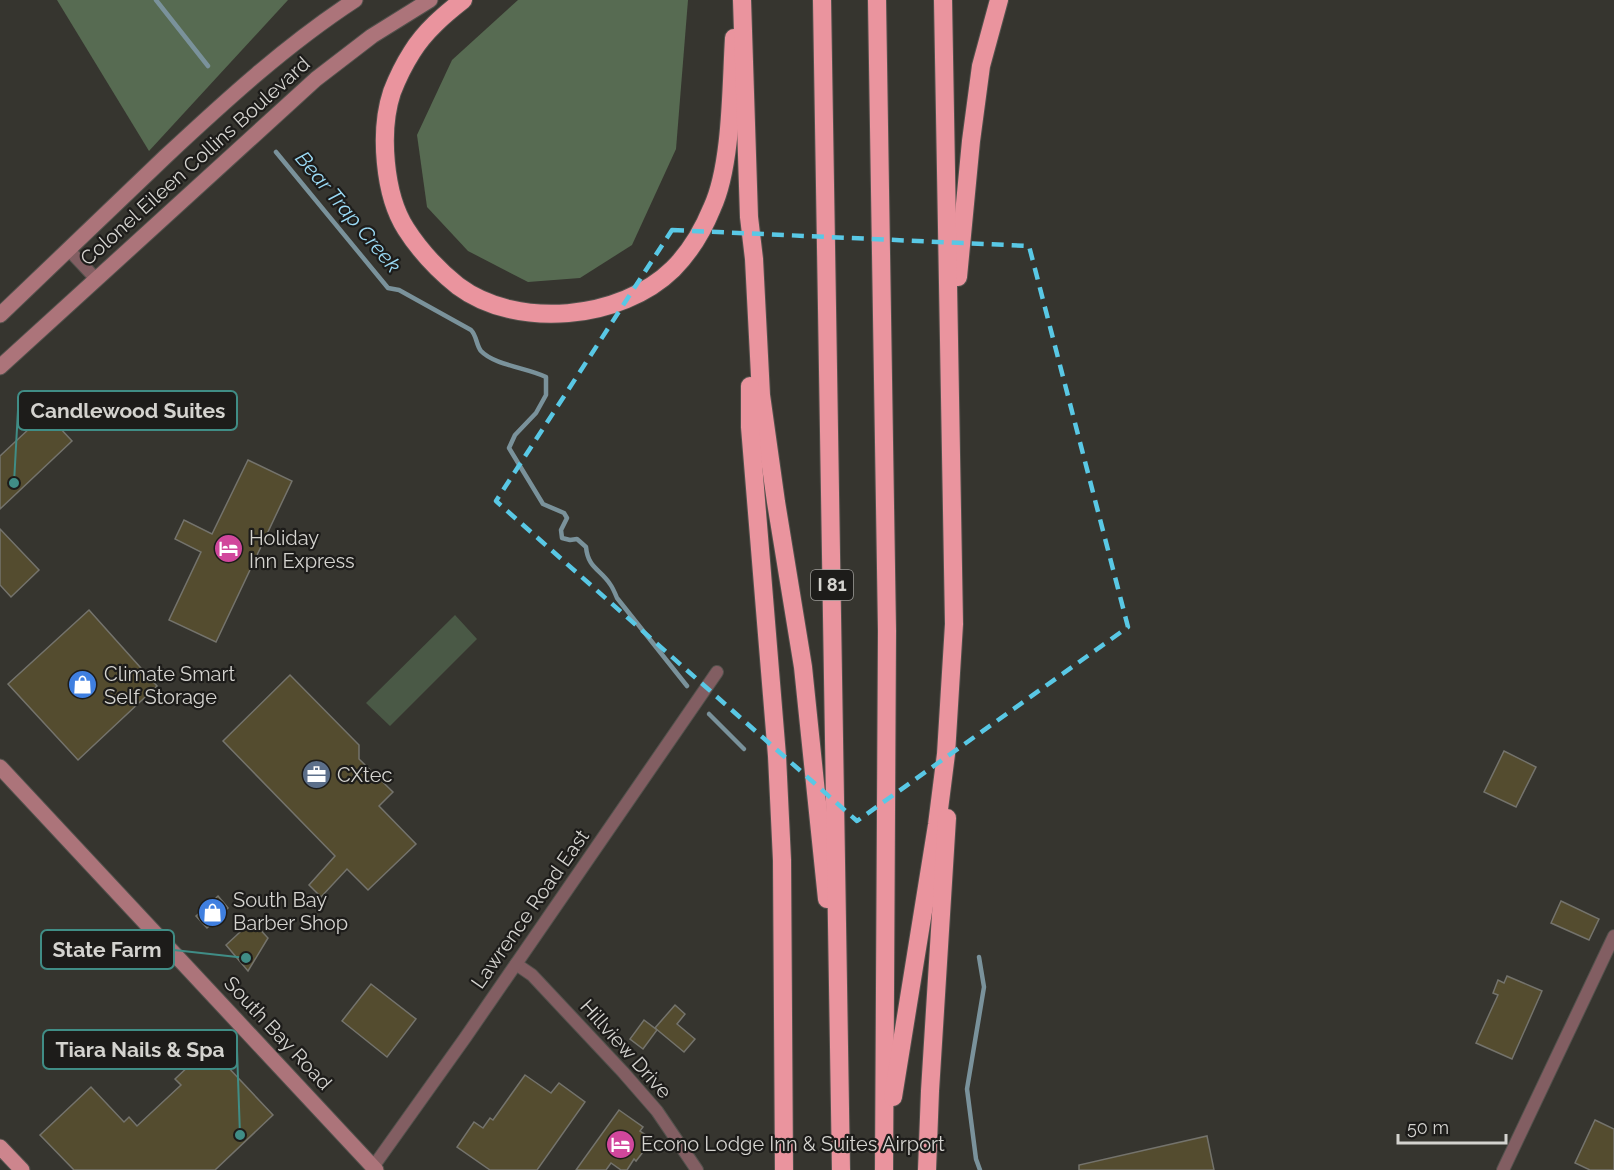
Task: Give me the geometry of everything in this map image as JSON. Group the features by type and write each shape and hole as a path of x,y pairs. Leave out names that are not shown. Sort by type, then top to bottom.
{"highway":[{"path":"463,0 438,20 412,51 392,92 386,121 386,158 393,198 405,227 428,259 459,286 479,298 504,307 542,314 580,313 606,308 645,290 673,269 696,240 713,206 722,175 728,129 735,0"},
{"path":"742,0 749,217 747,256 750,427 777,756 782,860 784,1170"},
{"name":"I 81","path":"822,0 841,1170"},
{"path":"877,0 887,631 884,1163"},
{"path":"884,1163 937,825 946,754 954,624 943,0"},
{"path":"950,368 971,141 981,66 999,0"},
{"path":"749,217 754,259 761,395 803,667 839,1014"},
{"path":"927,1170 930,1091 948,830 946,754"}],"main road":[{"name":"Colonel Eileen Collins Boulevard","path":"0,315 230,96 314,27 355,0"},
{"name":"Colonel Eileen Collins Boulevard","path":"0,367 316,79 372,36 430,0"},
{"name":"South Bay Road","path":"0,767 374,1168"},
{"path":"0,1147 22,1170"}],"street":[{"path":"68,249 96,279"},
{"name":"Lawrence Road East","path":"374,1168 717,672"},
{"path":"1503,1170 1614,936"},
{"name":"Hillview Drive","path":"516,964 532,975 623,1072 657,1111 698,1170"}],"highlighted area":[{"path":"672,230 1029,246 1128,627 857,821 496,501"}],"green space":[{"path":"57,0 288,0 149,151"},
{"path":"518,0 688,0 676,149 632,245 580,278 528,282 468,251 427,207 417,135 452,60"},
{"path":"455,615 477,639 390,726 366,703"}],"building":[{"path":"46,413 72,441 0,509 0,456"},
{"name":"Holiday Inn Express","path":"248,460 292,481 216,642 169,620 201,552 175,539 184,520 212,534"},
{"path":"0,529 39,570 11,597 0,585"},
{"name":"Climate Smart Self Storage","path":"89,610 157,686 78,760 8,684"},
{"name":"CXtec","path":"290,675 359,745 359,759 393,792 379,806 416,844 368,890 347,869 321,897 309,885 335,856 223,741"},
{"path":"1504,751 1536,767 1516,807 1484,792"},
{"name":"South Bay Barber Shop","path":"218,896 228,908 207,928 196,916"},
{"path":"1561,901 1599,919 1589,940 1551,923"},
{"path":"252,921 268,938 248,971 226,945"},
{"path":"1507,976 1542,991 1512,1059 1476,1043 1498,995 1493,993 1498,980 1504,983"},
{"path":"371,984 416,1019 387,1057 342,1021"},
{"path":"675,1005 685,1014 677,1024 695,1039 684,1052 655,1028"},
{"path":"644,1020 657,1030 643,1049 630,1039"},
{"path":"209,1047 273,1115 215,1170 74,1170 40,1135 91,1087 124,1122 129,1117 137,1126 181,1085 175,1079"},
{"path":"525,1075 551,1093 559,1083 585,1102 537,1170 490,1170 457,1147 474,1122 483,1128 490,1118 493,1120"},
{"name":"Econo Lodge Inn & Suites Airport","path":"619,1110 643,1127 640,1131 649,1137 641,1150 643,1152 636,1161 634,1159 627,1170 621,1170 611,1163 606,1170 576,1170"},
{"path":"1595,1120 1614,1129 1614,1170 1590,1170 1575,1163"},
{"path":"1207,1136 1214,1170 1079,1170 1079,1165"}],"waterway":[{"name":"Bear Trap Creek","path":"156,0 208,66"},
{"name":"Bear Trap Creek","path":"276,152 388,288 399,290 471,330 479,349 494,360 546,377 546,395 536,413 515,435 509,448 543,504 564,513 567,518 561,530 562,538 577,539 586,547 589,560 687,686"},
{"name":"Bear Trap Creek","path":"709,714 744,749"},
{"name":"Bear Trap Creek","path":"979,957 984,987 967,1089 976,1159 980,1170"}],"place":[{"name":"Candlewood Suites","path":"14,483"},
{"name":"Holiday Inn Express","path":"228,549"},
{"name":"Climate Smart Self Storage","path":"83,685"},
{"name":"CXtec","path":"316,775"},
{"name":"South Bay Barber Shop","path":"212,912"},
{"name":"State Farm","path":"246,958"},
{"name":"Tiara Nails & Spa","path":"240,1135"},
{"name":"Econo Lodge Inn & Suites Airport","path":"620,1144"}]}
